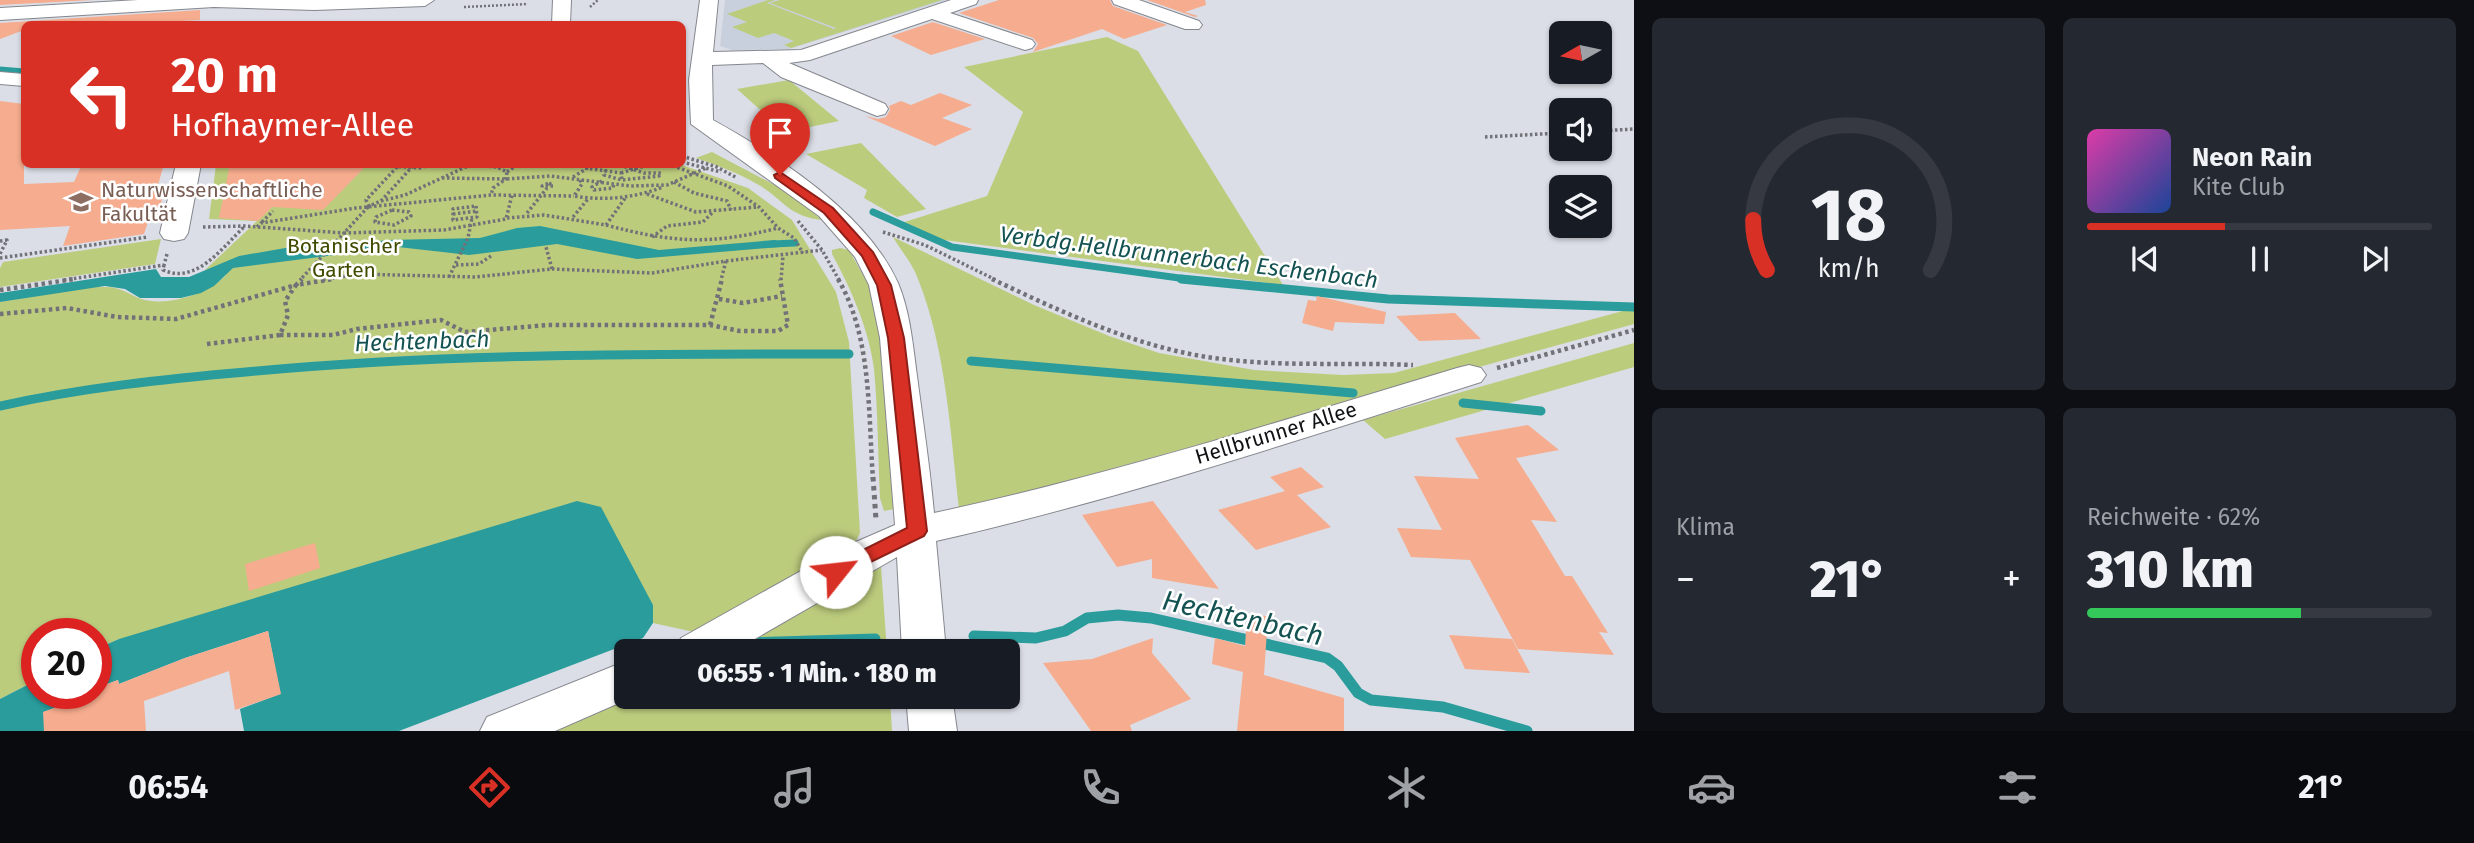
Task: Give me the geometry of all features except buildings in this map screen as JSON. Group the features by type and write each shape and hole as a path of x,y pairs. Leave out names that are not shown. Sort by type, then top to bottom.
{"street":[{"path":"0,14 214,0 315,4 425,0"},
{"path":"561,21 562,0"},
{"path":"709,0 701,70 703,101 691,126 763,164 829,210 868,254 884,285 896,338 900,539 921,639"},
{"path":"686,93 701,70 769,58 803,56 969,0"},
{"path":"1121,0 1192,25 1157,35"},
{"path":"1140,6 1159,0"},
{"path":"930,12 1025,44"},
{"path":"769,58 789,72 877,109"},
{"path":"0,78 21,80"},
{"path":"174,233 188,168"},
{"name":"Hellbrunner Allee","path":"719,639 900,539 1233,448 1469,375"},
{"path":"504,731 614,685"},
{"path":"930,709 933,731"}],"path":[{"path":"485,6 487,0"},
{"path":"590,7 598,0"},
{"path":"464,7 509,2 528,4"},
{"path":"1612,130 1634,129"},
{"path":"1485,136 1549,133"},
{"path":"686,157 726,172 686,163"},
{"path":"382,213 376,217 376,222 389,226 399,224 411,216 402,210 382,213 369,206 366,200 396,168"},
{"path":"381,201 411,168"},
{"path":"280,335 288,315 285,301 296,285 369,206 405,194 464,168"},
{"path":"499,168 507,172"},
{"path":"491,195 493,188 506,179 507,172 512,168"},
{"path":"572,177 585,168 621,173 638,169"},
{"path":"606,170 604,176 622,180 659,176 661,173 644,173 634,168"},
{"path":"680,168 728,186 759,207 778,228 794,238 803,253"},
{"path":"261,223 369,206 491,195 574,196 589,199 626,197 647,194 706,168"},
{"path":"621,173 622,180"},
{"path":"442,178 506,179 550,176 667,185"},
{"path":"527,213 530,206 543,196 550,176"},
{"path":"574,196 582,184 580,179"},
{"path":"603,181 592,187 594,190 609,190 614,183"},
{"path":"674,182 694,193 727,201 731,210"},
{"path":"647,194 696,212 759,207"},
{"path":"506,219 512,195"},
{"path":"607,225 626,197"},
{"path":"573,217 589,199"},
{"path":"472,218 464,213 453,209 453,220 464,213 477,206 477,217 472,218"},
{"path":"256,227 273,211"},
{"path":"651,238 667,226 703,222 713,212"},
{"path":"207,226 344,233 471,227 527,213 573,217 651,238 692,243 724,241 778,228"},
{"path":"449,277 468,238 472,218"},
{"path":"795,218 822,250 845,290 862,342 874,512 900,539"},
{"path":"0,256 174,233 163,271 170,275 185,275 197,270 244,226"},
{"path":"872,230 907,238 1040,301 1126,335 1181,352 1241,360 1416,365"},
{"path":"0,241 7,240 0,256"},
{"path":"546,247 552,269"},
{"path":"0,314 67,308 117,317 176,319 296,285 358,274 397,273 449,277 552,269 652,272 822,250"},
{"path":"455,265 479,264 491,256"},
{"path":"207,344 280,335 333,335 357,329 442,320 465,332 548,324 710,325 740,331 778,331 788,326 780,277 783,256"},
{"path":"710,325 719,299 726,261"},
{"path":"0,290 164,265"},
{"path":"719,299 743,303 782,296"},
{"path":"1469,375 1634,330"}],"shaded area":[{"path":"725,0 947,0 789,49 732,50 720,46"}],"green space":[{"path":"775,0 767,3 834,29 836,28 770,3 780,0 942,0 791,48 784,45 794,41 774,33 758,38 732,27 747,22 727,14"},
{"path":"1107,37 1138,51 1283,285 944,240 895,225 987,196 1023,112 964,67"},
{"path":"789,80 839,121 785,132 737,89"},
{"path":"861,143 926,209 897,217 864,198 867,190 806,154"},
{"path":"712,152 786,191 822,220 801,215 750,180 696,158"},
{"name":"Botanischer Garten","path":"686,166 748,188 792,220 836,292 849,342 860,533 855,543 703,634 653,623 653,605 119,639 112,642 112,618 21,618 21,688 0,699 0,302 94,287 120,289 151,301 186,297 209,288 226,275 205,270 257,221 209,219 216,168"},
{"path":"893,237 1034,305 1109,336 1159,353 1254,370 1343,375 1394,373 1634,308 1634,324 1060,483 960,518 936,336 916,273"},
{"path":"161,239 155,264 0,287 0,268 3,262"},
{"path":"832,250 849,250 869,286 881,333 894,509 884,511 880,498 872,354 858,310 832,254"},
{"path":"1634,343 1634,367 1385,439 1363,420"},
{"path":"870,563 881,567 886,639 741,639"},
{"path":"614,695 614,709 891,709 892,731 529,731"}],"water":[{"path":"540,226 659,250 775,240 783,244 780,247 637,259 557,244 469,255 398,247 233,268 214,286 201,293 181,298 140,298 125,289 105,286 0,302 0,293 156,269 161,277 189,277 239,256 291,247 335,247 387,240 480,238 517,228"},
{"path":"577,501 601,507 653,605 653,623 643,638 614,639 614,649 399,731 244,731 240,709 280,694 268,631 185,658 119,684 118,680 112,682 112,642"},
{"path":"21,688 21,709 52,709 44,712 44,731 0,731 0,699"}],"waterway":[{"name":"Verbdg.Hellbrunnerbach Eschenbach","path":"0,69 21,71"},
{"name":"Verbdg.Hellbrunnerbach Eschenbach","path":"873,212 952,247 1194,280"},
{"name":"Hechtenbach","path":"772,244 795,243"},
{"name":"Verbdg.Hellbrunnerbach Eschenbach","path":"1181,279 1388,299 1634,307"},
{"name":"Hechtenbach","path":"0,406 123,385 397,361 548,356 849,354"},
{"name":"Hechtenbach","path":"971,361 1353,393"},
{"name":"Hechtenbach","path":"1463,403 1541,411"},
{"name":"Hechtenbach","path":"974,636 1036,638 1065,631 1087,618 1118,615 1151,618 1327,658 1338,666 1358,693 1371,700 1443,707 1527,731"}],"place":[{"name":"Naturwissenschaftliche Fakultät","path":"81,202"}],"route":[{"path":"780,175 829,210 868,254 884,285 896,338 917,531 857,559 836,572"}]}
